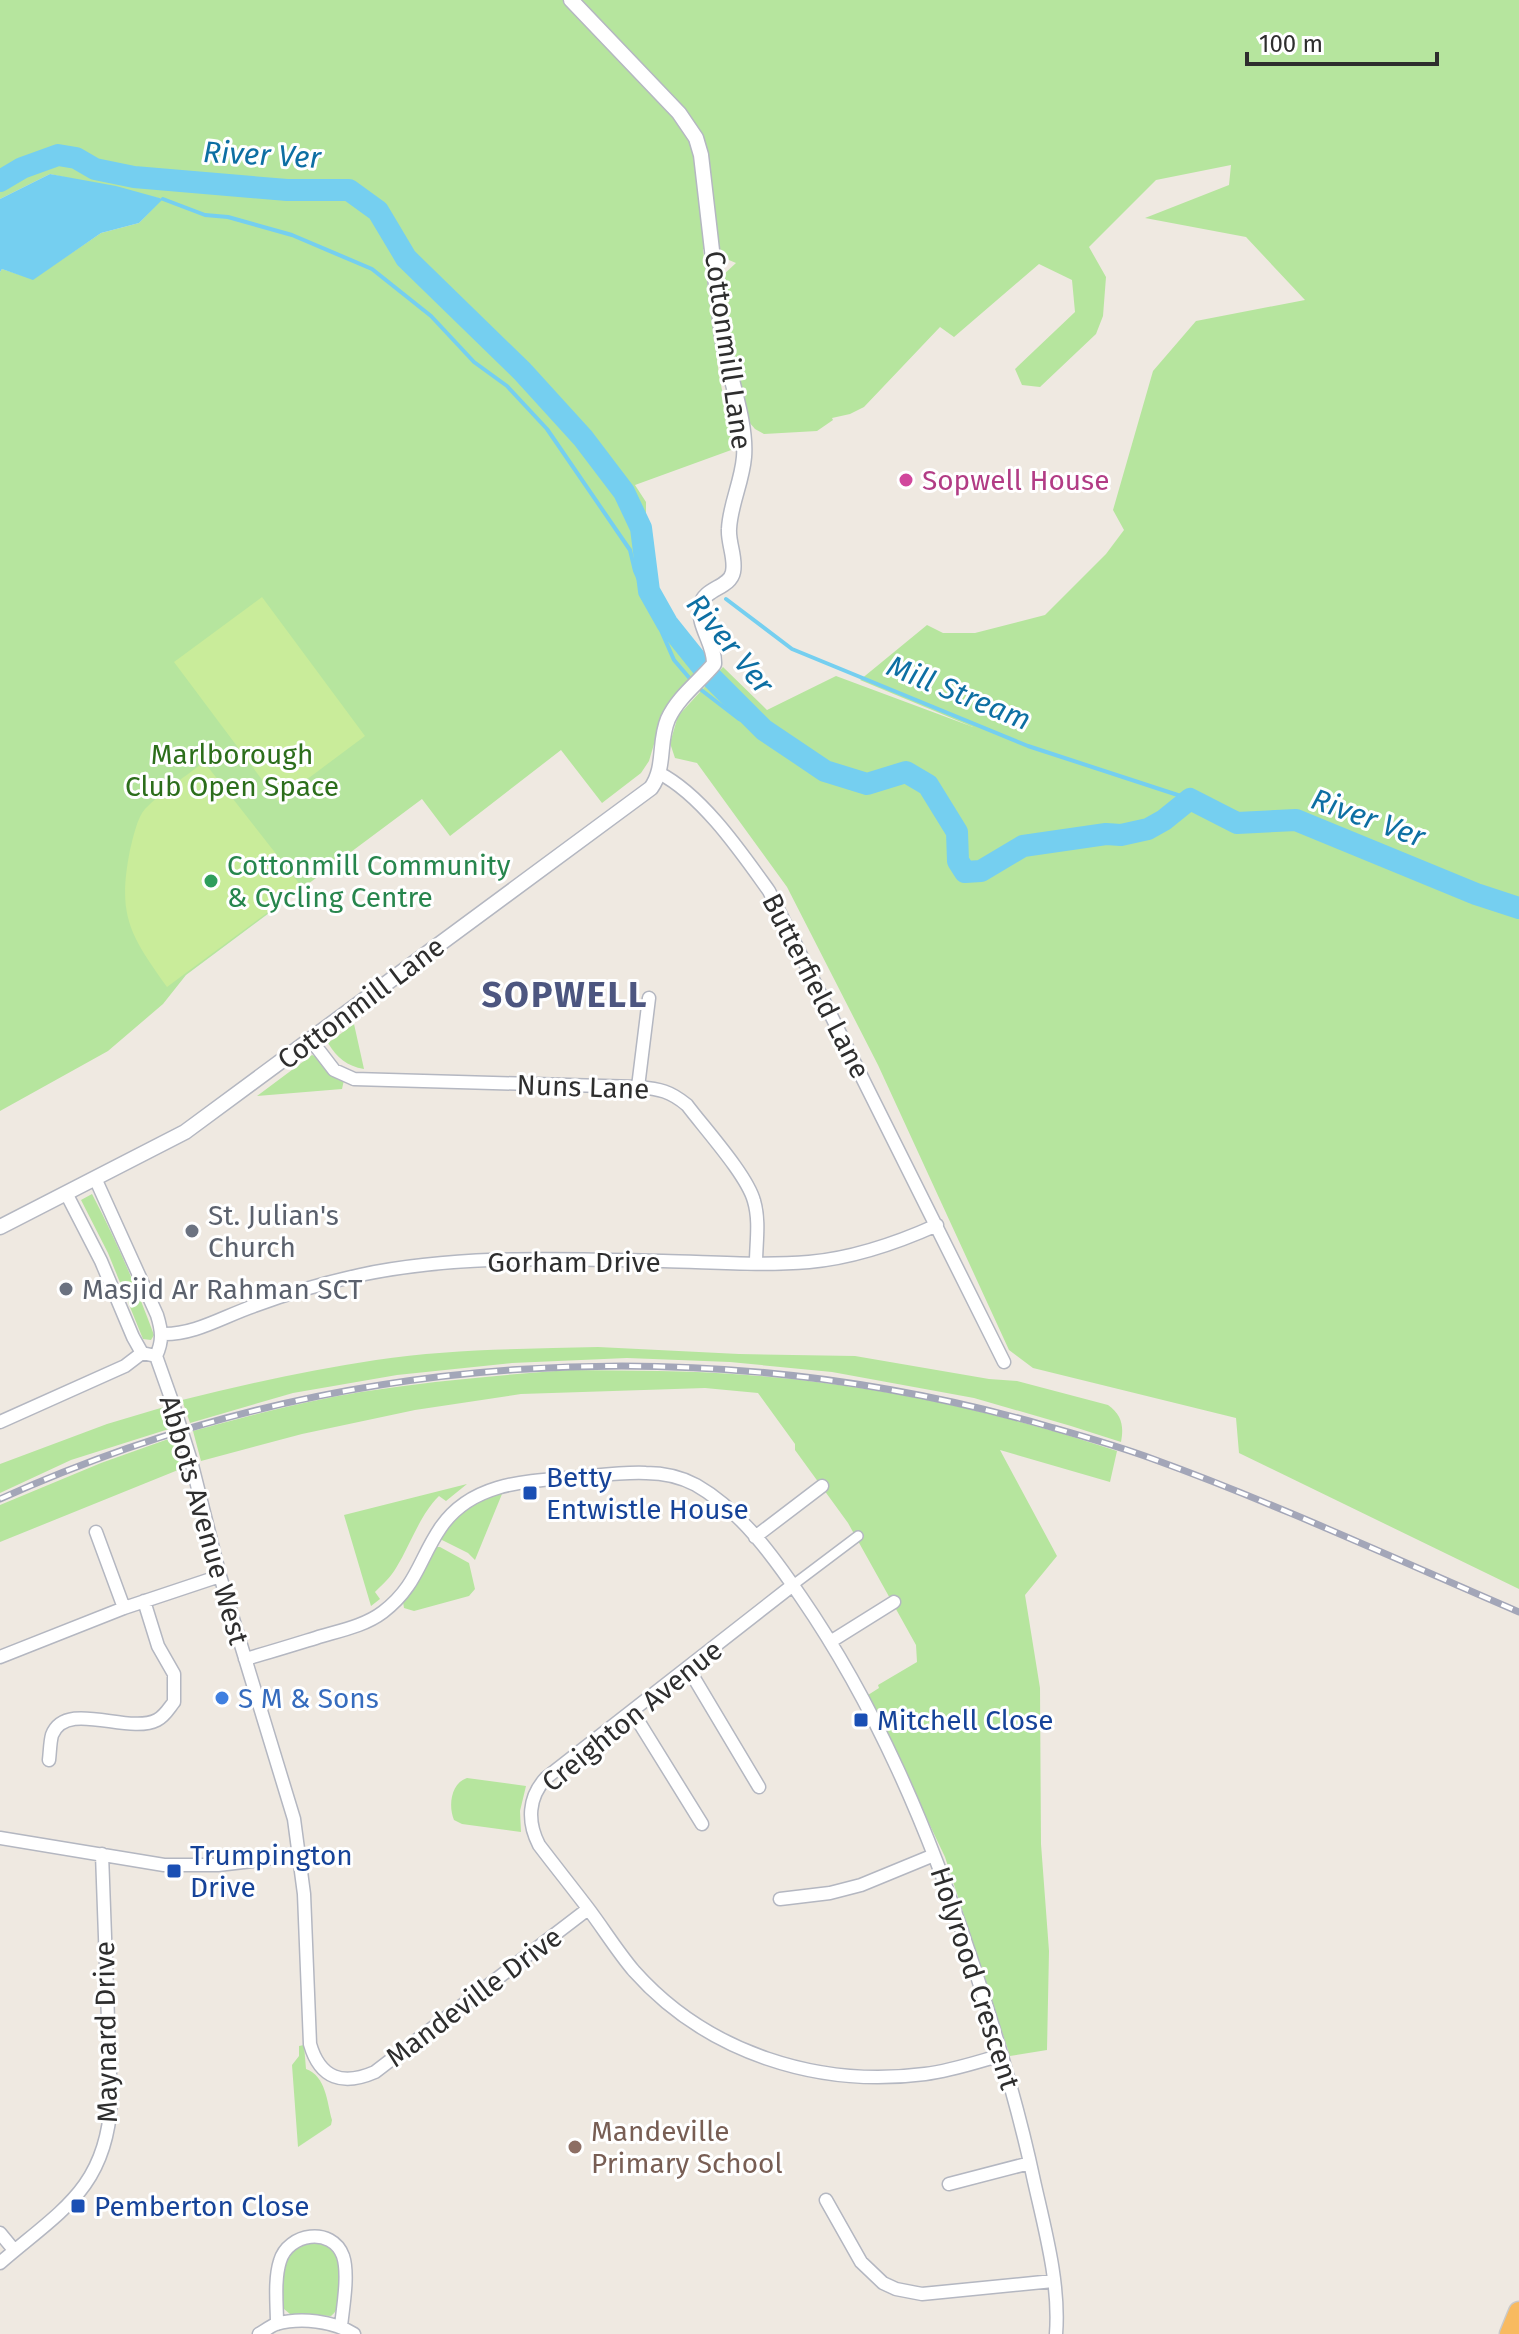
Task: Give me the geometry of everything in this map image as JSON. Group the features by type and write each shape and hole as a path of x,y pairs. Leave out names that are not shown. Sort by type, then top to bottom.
{"highway":[{"path":"1510,2334 1519,2312"}],"street":[{"name":"Cottonmill Lane","path":"0,1227 185,1132 651,788 659,773 668,718 711,667 714,659 700,616 701,601 730,579 733,571 729,528 742,472 744,441 724,351 701,155 696,138 679,113 571,0"},
{"name":"Butterfield Lane","path":"659,773 676,781 731,837 769,891 1004,1362"},
{"path":"638,1087 649,998"},
{"name":"Nuns Lane","path":"311,1040 334,1070 354,1079 661,1089 687,1105 748,1186 757,1219 756,1263"},
{"path":"66,1193 101,1261 133,1337 142,1353 156,1356 162,1334 157,1315 95,1178"},
{"name":"Gorham Drive","path":"162,1334 182,1334 312,1286 409,1267 502,1259 811,1262 883,1247 937,1225"},
{"path":"0,1422 125,1366 142,1353"},
{"name":"Abbots Avenue West","path":"156,1356 191,1461 220,1576 294,1819 304,1894 310,2044 314,2060"},
{"name":"Holyrood Crescent","path":"245,1659 370,1621 383,1612 403,1593 419,1571 440,1528 459,1506 484,1492 516,1483 646,1473 681,1478 726,1507 755,1537 793,1585 830,1642 872,1714 934,1855 961,1927 1013,2092 1053,2281 1056,2334"},
{"path":"755,1537 822,1486"},
{"path":"96,1532 124,1608"},
{"path":"793,1585 858,1536"},
{"path":"0,1657 124,1608 220,1576"},
{"name":"Creighton Avenue","path":"793,1585 546,1778 539,1786 531,1810 533,1833 635,1971 688,2018 720,2038 785,2065 853,2077 927,2074 1002,2055"},
{"path":"49,1760 53,1732 65,1720 75,1717 148,1723 159,1719 174,1702 174,1674 158,1646 144,1601"},
{"path":"830,1642 894,1602"},
{"path":"688,1668 759,1787"},
{"path":"632,1711 702,1824"},
{"path":"0,1838 164,1865 218,1865 300,1852"},
{"name":"Maynard Drive","path":"0,2263 77,2197 95,2170 107,2138 111,2102 102,1854"},
{"path":"780,1899 830,1893 861,1885 934,1855"},
{"name":"Mandeville Drive","path":"314,2060 327,2074 338,2077 364,2076 375,2072 588,1909"},
{"path":"949,2184 1030,2163"},
{"path":"826,2200 861,2262 883,2283 896,2289 922,2294 1053,2281"},
{"path":"0,2233 14,2250"},
{"path":"277,2324 280,2258 290,2244 315,2236 333,2243 344,2258 341,2326"},
{"path":"259,2334 277,2324 308,2321 341,2326 354,2334"}],"green space":[{"name":"Marlborough Club Open Space","path":"0,0 1519,0 1519,1589 1239,1453 1236,1418 1033,1368 1009,1350 878,1065 787,887 697,763 675,758 670,743 678,716 723,667 767,710 836,676 973,727 860,680 927,625 943,633 975,633 1045,615 1106,554 1124,530 1113,510 1153,371 1196,321 1305,300 1246,237 1145,218 1229,185 1231,165 1156,180 1089,247 1106,277 1103,316 1096,334 1040,387 1022,385 1015,369 1075,312 1072,280 1039,264 954,337 940,327 864,407 832,418 817,431 764,434 749,422 729,343 722,276 736,263 703,249 719,375 734,449 635,485 646,502 646,552 653,589 672,623 700,659 700,667 677,693 659,727 649,761 641,773 602,803 561,750 450,836 422,799 186,975 163,1004 108,1051 0,1111 0,272 2,269 33,279 101,233 139,223 162,199 50,174 0,199"},
{"path":"262,597 365,736 278,801 174,662"},
{"name":"Cottonmill Community & Cycling Centre","path":"204,762 302,887 167,987 144,953 130,924 126,909 126,873 142,813 166,790"},
{"path":"354,1024 364,1069 343,1060 328,1043"},
{"path":"312,1055 344,1080 342,1089 257,1096"},
{"path":"92,1194 140,1299 154,1335 151,1340 143,1339 108,1253 81,1200"},
{"path":"598,1347 855,1356 1017,1381 1108,1405 1121,1421 1121,1442 974,1398 832,1372 730,1362 627,1358 512,1363 397,1375 293,1393 190,1423 182,1400 302,1373 403,1356"},
{"path":"570,1370 725,1373 841,1385 981,1412 1117,1451 1110,1482 1000,1450 1057,1556 1025,1595 1040,1688 1041,1844 1049,1951 1047,2050 1010,2056 945,1857 868,1695 879,1688 878,1685 917,1662 916,1645 848,1523 758,1393 705,1388 521,1394 415,1410 302,1434 201,1461 193,1431 297,1404 361,1392"},
{"path":"164,1407 172,1428 71,1460 0,1493 0,1464 107,1424"},
{"path":"174,1437 183,1468 0,1542 0,1505"},
{"path":"467,1484 446,1501 439,1496 432,1504 394,1571 375,1592 380,1599 371,1606 344,1515"},
{"path":"501,1492 475,1560 442,1540 460,1515"},
{"path":"436,1547 469,1563 475,1589 469,1596 414,1611 404,1608 403,1602 419,1581"},
{"path":"467,1778 526,1786 520,1811 521,1832 462,1824 454,1820 452,1796 457,1785"},
{"path":"304,2045 306,2069 322,2083 332,2120 331,2125 298,2147 292,2065 299,2056 299,2046"},
{"path":"308,2243 318,2243 331,2249 338,2261 339,2302 331,2316 290,2314 282,2304 283,2276 288,2260 292,2253"}],"water":[{"path":"50,174 116,186 163,199 139,223 101,233 33,280 2,269 0,272 0,199"}],"waterway":[{"name":"River Ver","path":"0,181 22,168 58,155 76,158 95,169 134,177 287,190 349,190 378,211 406,258 522,371 583,438 624,492 641,528 649,591 667,623 707,673 764,730 825,771 867,784 906,772 928,785 957,832 958,861 965,872 981,871 1023,846 1148,829 1190,799 1237,823 1296,820 1476,894 1519,908"},
{"path":"163,199 205,215 228,217 292,235 372,269 431,316 474,362 507,386 547,429 630,550 635,571 674,660 692,681"},
{"name":"Mill Stream","path":"726,599 792,649 1028,746 1190,799"},
{"path":"700,689 739,719 764,730"}],"railway":[{"path":"0,1499 126,1449 254,1411 385,1384 517,1370 650,1366 783,1375 916,1395 1047,1426 1127,1450 1291,1513 1519,1612"}],"place":[{"name":"Sopwell House","path":"906,480"},
{"name":"Cottonmill Community & Cycling Centre","path":"211,881"},
{"name":"St. Julian's Church","path":"192,1231"},
{"name":"Masjid Ar Rahman SCT","path":"66,1289"},
{"name":"Betty Entwistle House","path":"530,1493"},
{"name":"S M & Sons","path":"222,1698"},
{"name":"Mitchell Close","path":"861,1720"},
{"name":"Trumpington Drive","path":"174,1871"},
{"name":"Mandeville Primary School","path":"575,2147"},
{"name":"Pemberton Close","path":"78,2206"}],"district":[{"name":"SOPWELL","path":"565,995"}]}
